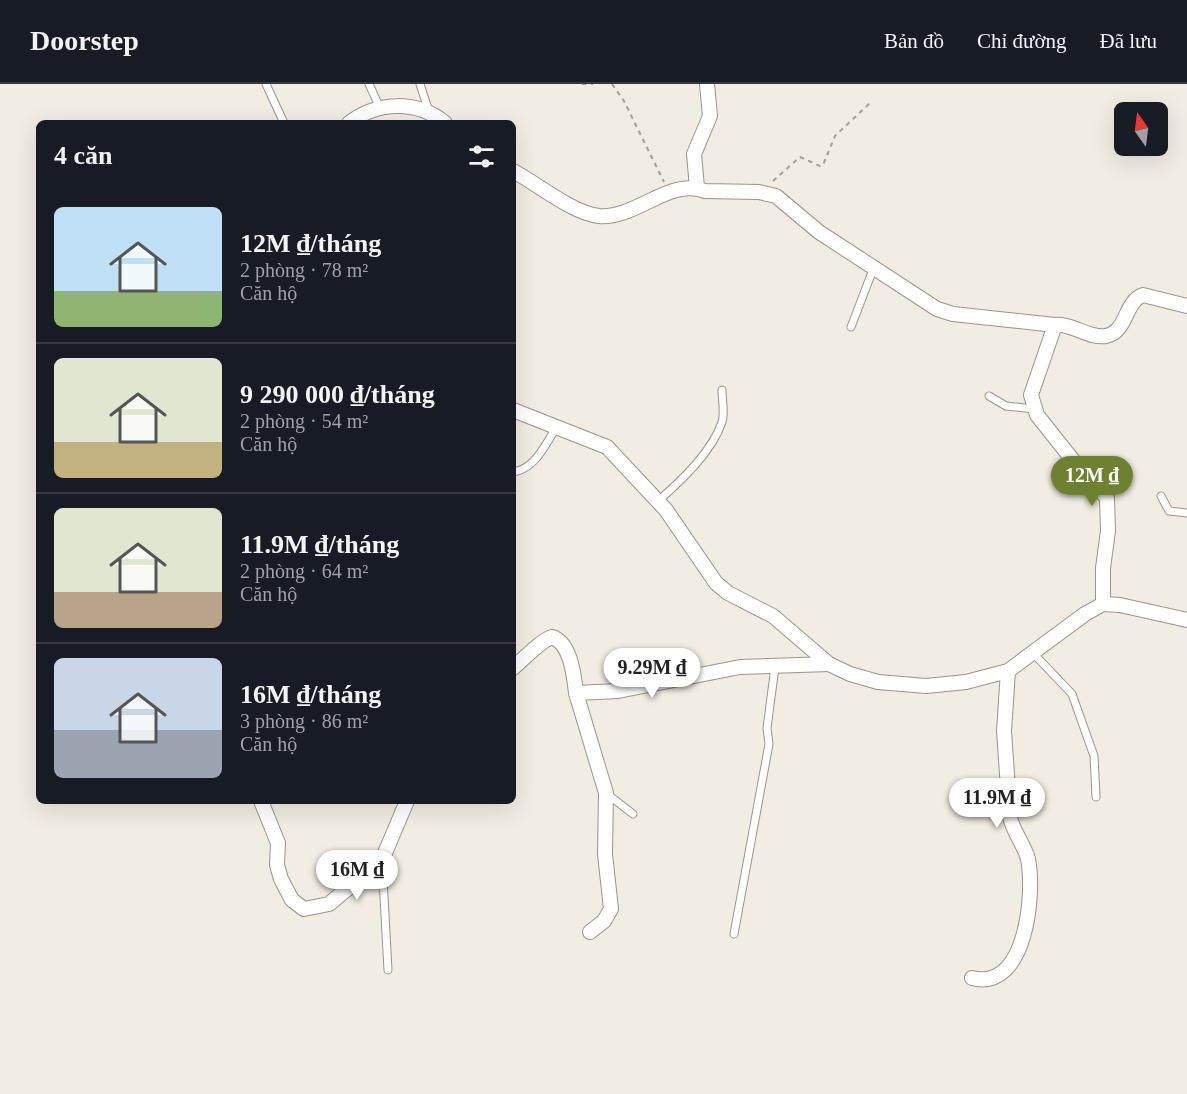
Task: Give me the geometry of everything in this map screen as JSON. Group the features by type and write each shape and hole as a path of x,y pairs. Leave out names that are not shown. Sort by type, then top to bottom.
{"street":[{"path":"697,188 694,154 710,116 706,84"},
{"path":"355,120 380,108 409,106 429,112 441,120"},
{"path":"516,173 585,214 601,216 632,210 669,193 697,188 705,191 759,192 776,196 819,232 923,301 953,314 1055,325 1064,324 1098,336 1110,334 1121,326 1133,301 1143,295 1187,306"},
{"path":"1055,325 1031,395 1034,409 1083,474 1107,498 1108,531 1103,568 1103,604"},
{"path":"516,411 607,447 658,501 716,583 773,616 829,664 878,682 926,686 966,682 1008,671 1085,614 1103,604 1120,605 1187,620"},
{"path":"516,666 530,656 544,640 555,637 571,663 576,693 606,793 605,854 611,909 604,921 590,932"},
{"path":"576,693 618,691 740,667 829,664"},
{"path":"972,978 981,981 998,977 1010,965 1024,935 1030,895 1027,857 1013,829 1010,817 1004,731 1008,671"},
{"path":"262,804 278,843 277,865 281,879 292,900 304,909 329,904 382,860 406,804"}],"lane":[{"path":"266,84 283,120"},
{"path":"369,84 380,108"},
{"path":"420,84 429,112"},
{"path":"851,327 874,267"},
{"path":"658,501 680,482 702,456 723,421 722,390"},
{"path":"989,396 1006,406 1034,409"},
{"path":"516,471 531,464 556,428"},
{"path":"1161,496 1169,511 1187,513"},
{"path":"1033,653 1072,694 1094,756 1096,798"},
{"path":"630,654 657,683"},
{"path":"734,934 769,744 767,728 775,666"},
{"path":"606,793 633,814"},
{"path":"382,860 388,970"}],"path":[{"path":"582,84 593,84"},
{"path":"612,84 624,101 669,193"},
{"path":"759,192 800,157 820,166 823,165 835,136 870,103"}]}
